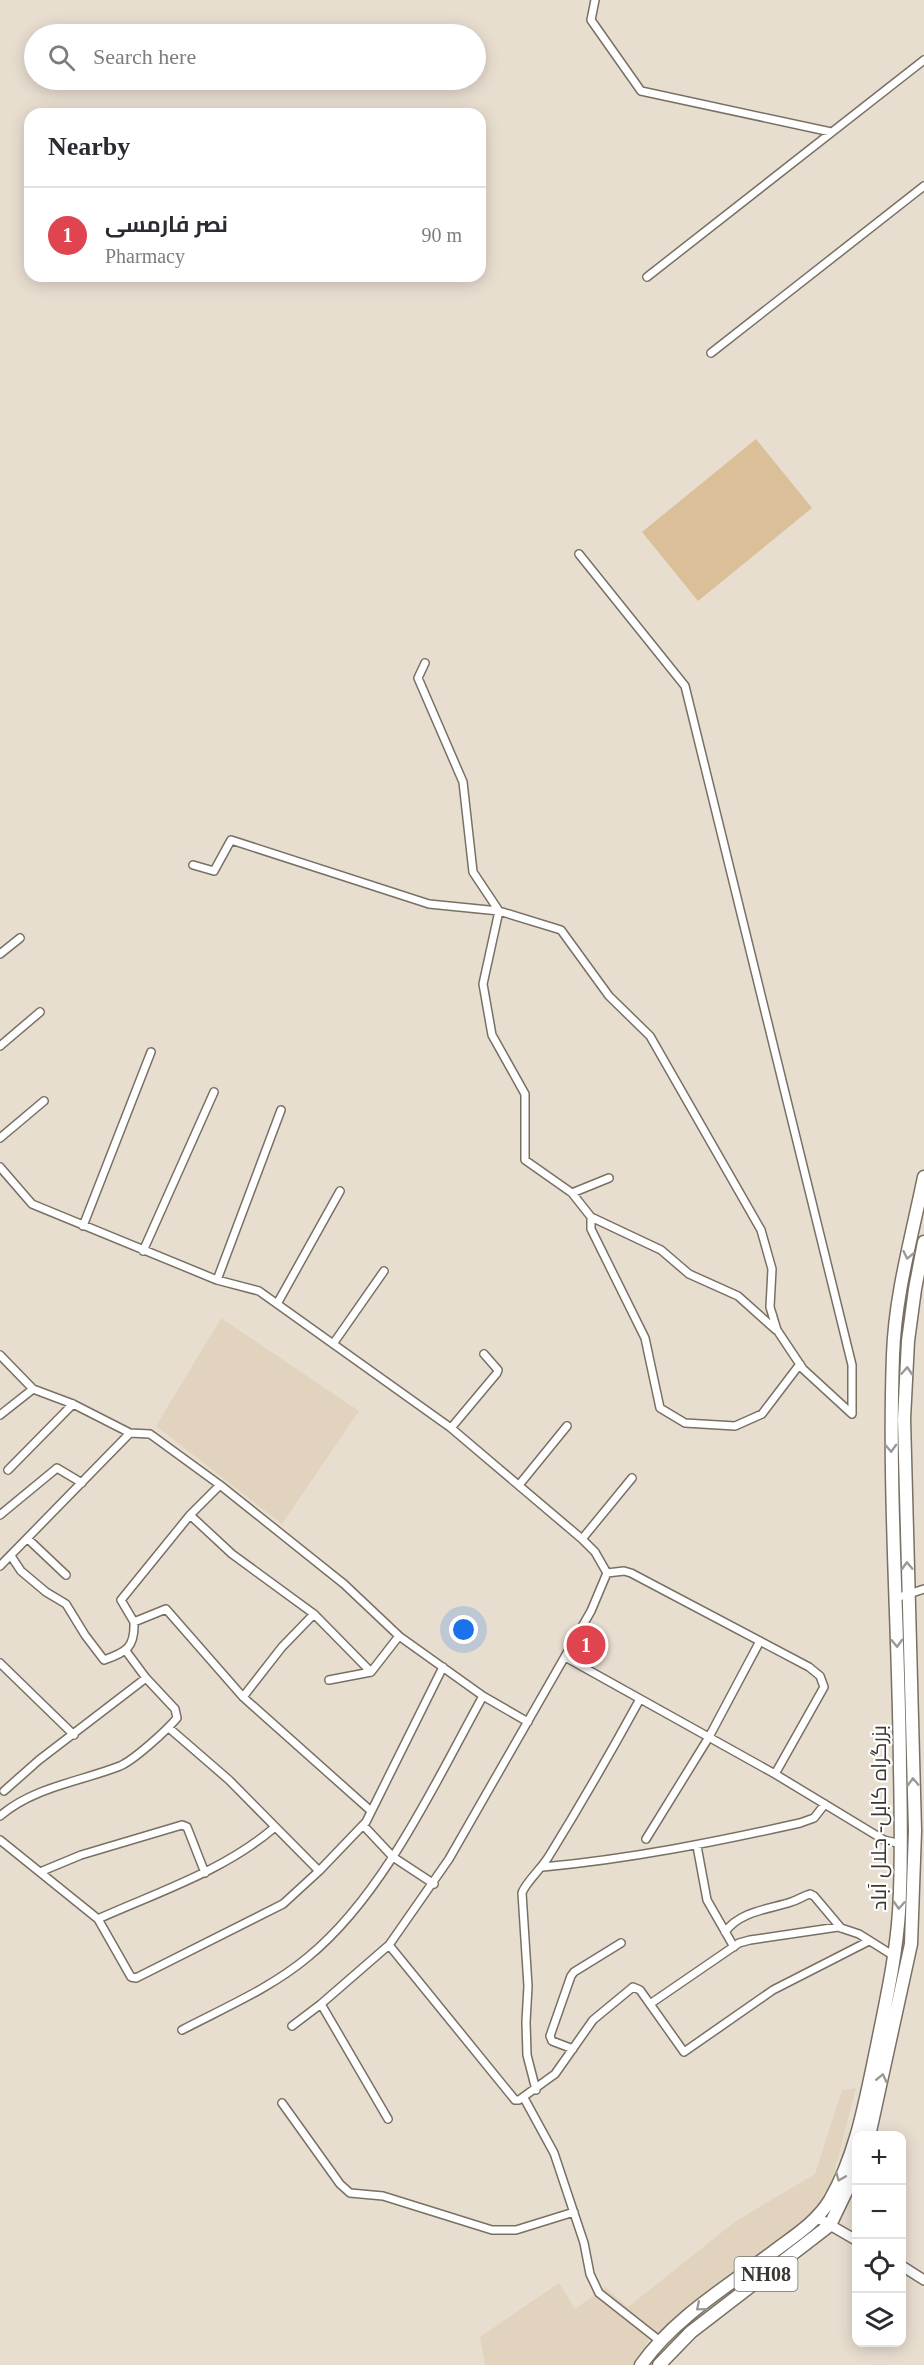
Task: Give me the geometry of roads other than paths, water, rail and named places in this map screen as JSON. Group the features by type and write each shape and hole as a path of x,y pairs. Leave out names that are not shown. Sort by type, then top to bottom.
{"highway":[{"name":"بزرگراه کابل- جلال آباد","path":"870,2131 910,1944 920,1829 891,1436 893,1350 898,1302 924,1177"},
{"name":"بزرگراه کابل- جلال آباد","path":"641,2365 660,2341 713,2296 818,2218 840,2180 864,2107 894,1956 899,1912 904,1419 910,1331 924,1242"},
{"name":"NH08","path":"659,2365 691,2332 830,2225 852,2179"}],"street":[{"path":"595,0 591,20 641,91 831,132"},
{"path":"647,277 924,60"},
{"path":"711,353 924,186"},
{"path":"425,663 418,678 463,782 473,872 499,912 483,984 492,1035 525,1094 525,1160 572,1193 591,1217 661,1250 689,1274 738,1296 777,1330 800,1364 852,1414 852,1365 685,686 579,554"},
{"path":"193,865 214,871 231,840 429,904 499,912 561,930 609,996 650,1036 761,1230 772,1269 770,1307 777,1330"},
{"path":"0,954 20,938"},
{"path":"0,1046 40,1012"},
{"path":"83,1226 151,1052"},
{"path":"143,1251 214,1092"},
{"path":"0,1138 44,1101"},
{"path":"217,1280 281,1110"},
{"path":"0,1167 32,1204 217,1280 259,1291 451,1428 596,1552 607,1573"},
{"path":"572,1193 609,1178"},
{"path":"277,1304 340,1191"},
{"path":"591,1217 591,1229 645,1338 660,1408 685,1423 735,1426 762,1413 800,1364"},
{"path":"333,1344 384,1271"},
{"path":"451,1428 497,1373 498,1370 484,1354"},
{"path":"0,1355 33,1389 73,1404 130,1433 150,1434 220,1485 344,1584 399,1636 483,1696 528,1722"},
{"path":"0,1415 33,1389"},
{"path":"8,1470 73,1404"},
{"path":"519,1485 567,1426"},
{"path":"0,1566 130,1433"},
{"path":"0,1515 57,1468 82,1483"},
{"path":"582,1539 632,1478"},
{"path":"11,1556 21,1571 46,1592 66,1604 104,1660 126,1651 132,1644 134,1622 120,1600 190,1515 220,1485"},
{"path":"190,1515 232,1554 314,1614 371,1672"},
{"path":"28,1539 66,1575"},
{"path":"607,1573 624,1571 631,1573 809,1667 820,1676 824,1683 820,1694 775,1774"},
{"path":"292,2026 389,1945 434,1884 591,1611 607,1573"},
{"path":"902,1597 924,1589"},
{"path":"134,1622 166,1609 243,1696 371,1811"},
{"path":"243,1696 282,1647 314,1614"},
{"path":"329,1680 371,1672 399,1636"},
{"path":"646,1839 709,1737 760,1641"},
{"path":"0,1816 15,1803 37,1793 123,1765 169,1728 177,1718 177,1714 126,1651"},
{"path":"565,1657 775,1774 884,1840 901,1846"},
{"path":"0,1663 26,1685 74,1735"},
{"path":"0,1840 98,1919 133,1979 283,1904 319,1871 363,1826 443,1667"},
{"path":"4,1791 146,1678"},
{"path":"182,2030 282,1976 309,1957 341,1926 393,1857 483,1696"},
{"path":"536,2090 527,2055 528,1986 523,1888 543,1867 601,1771 640,1699"},
{"path":"169,1728 229,1780 319,1871"},
{"path":"543,1867 586,1863 697,1846 800,1823 814,1818 825,1804"},
{"path":"39,1872 81,1855 182,1825 187,1827 205,1873"},
{"path":"363,1826 393,1857 434,1884"},
{"path":"98,1919 205,1873 265,1837 275,1827"},
{"path":"697,1846 707,1900 734,1947"},
{"path":"725,1932 731,1925 758,1911 793,1902 810,1894 842,1928"},
{"path":"650,2004 734,1947 759,1938 842,1928 848,1929 894,1956"},
{"path":"389,1945 515,2100 524,2098 555,2074 593,2020 633,1988 640,1990 684,2052 773,1990 869,1941"},
{"path":"573,2049 554,2042 550,2036 571,1976 574,1971 621,1943"},
{"path":"321,2004 388,2120"},
{"path":"524,2098 554,2153 584,2243 590,2274 599,2293 660,2341"},
{"path":"282,2103 340,2184 350,2193 383,2196 492,2230 516,2230 574,2212"},
{"path":"818,2218 854,2239"},
{"path":"906,2269 924,2280"}],"place":[{"name":"نصر فارمسی","path":"586,1645"}]}
